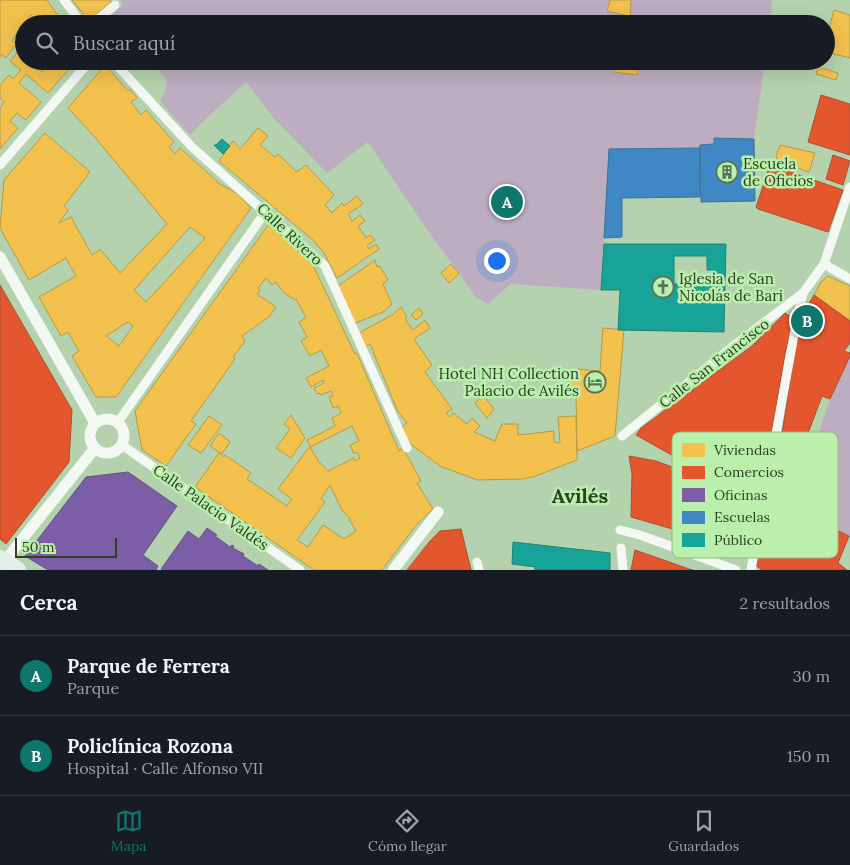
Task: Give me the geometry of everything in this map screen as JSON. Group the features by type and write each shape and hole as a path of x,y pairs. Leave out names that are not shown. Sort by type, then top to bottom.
{"street":[{"path":"64,0 75,15"},
{"path":"103,15 115,5"},
{"path":"0,165 82,70"},
{"name":"Calle Rivero","path":"121,70 192,146 325,266 407,448"},
{"name":"Calle San Francisco","path":"622,436 803,293 824,264 850,187"},
{"path":"118,422 266,211"},
{"path":"0,257 95,423"},
{"path":"824,264 850,279"},
{"path":"776,432 796,319 803,293"},
{"path":"109,418 118,422 124,432 122,444 112,452 103,452 95,448 90,438 90,433 95,423 109,418"},
{"name":"Calle Palacio Valdés","path":"122,444 300,570"},
{"path":"5,565 95,448"},
{"path":"393,570 438,512"},
{"path":"620,530 672,547"},
{"path":"622,548 623,570"},
{"path":"703,558 736,570"}],"shaded area":[{"path":"120,0 772,0 771,15 111,15 123,5"},
{"path":"159,70 764,70 754,139 714,138 714,144 700,145 700,148 609,149 601,290 511,284 488,304 476,297 428,231 368,142 327,173 271,115 246,82 190,135 160,101 166,87 163,75"},
{"path":"850,357 850,536 838,530 838,432 820,432 841,375"}],"building: Viviendas":[{"path":"0,0 47,0 58,15 15,15 15,36 12,40 15,46 6,58 2,54 0,57"},
{"path":"72,0 110,0 111,2 96,15 84,15"},
{"path":"610,0 631,0 630,15 607,11"},
{"path":"834,10 850,15 850,58 835,54 835,15 833,15"},
{"path":"15,55 15,65 10,61"},
{"path":"21,70 40,70 42,72 44,70 68,70 48,93 26,74 19,83 41,102 26,120 17,113 10,121 18,128 0,149 0,108 4,102 0,98 0,85 9,75 13,79"},
{"path":"101,70 110,70 128,91 130,89 137,98 131,102 141,115 146,110 174,142 169,147 175,154 180,148 220,184 238,194 251,208 116,397 96,397 72,356 79,351 68,332 61,336 39,297 76,276 66,258 29,280 0,228 4,180 45,133 90,172 64,206 68,210 59,223 71,217 92,255 100,249 120,273 167,224 68,108","holes":["190,227 205,238 146,302 134,290","128,322 133,326 119,346 106,336"]},
{"path":"614,70 638,70 637,75 614,72"},
{"path":"817,70 828,70 838,73 836,80 816,74"},
{"path":"258,128 268,136 260,145 275,157 278,154 297,172 306,165 334,195 325,205 332,213 342,203 344,206 357,196 363,204 348,214 352,221 360,215 365,221 358,226 366,238 370,235 375,240 367,246 369,249 376,244 379,249 337,278 324,253 313,240 219,161 233,141 240,149"},
{"path":"780,145 815,153 809,172 778,161 776,156"},
{"path":"269,224 313,265 355,354 357,353 399,451 403,448 421,481 417,483 433,509 417,524 382,570 314,570 195,487 219,453 251,473 247,479 287,506 292,499 278,489 310,446 307,440 335,426 332,418 341,413 338,406 333,408 329,397 333,396 331,391 321,395 317,394 314,388 324,383 323,380 311,387 306,378 329,366 321,350 310,356 301,341 307,337 299,322 306,318 296,299 283,292 276,282 272,285 266,278 258,288 260,290 257,294 276,307 269,317 242,336 245,341 233,357 235,359 191,421 196,424 166,466 142,450 135,411","holes":["352,426 359,441 350,445 354,454 357,452 360,458 355,461 354,458 328,471 319,462 310,447","330,485 342,510 350,518 356,531 344,539 323,525 308,547 297,540 325,502 321,499"]},
{"path":"375,260 377,267 380,266 388,280 383,284 392,304 383,312 353,324 338,286"},
{"path":"451,264 459,274 449,283 441,273"},
{"path":"828,276 850,286 850,321 814,295 821,282"},
{"path":"401,307 407,317 405,319 413,330 425,320 430,328 414,339 432,365 425,372 452,409 446,413 450,417 453,413 467,424 472,418 480,426 474,432 495,441 502,424 518,424 518,435 554,431 554,442 560,443 558,417 576,416 577,460 533,477 477,480 440,466 408,442 401,428 407,423 397,410 370,344 365,347 359,333 392,315"},
{"path":"419,308 423,314 416,320 411,315"},
{"name":"Hotel NH Collection Palacio de Avilés","path":"603,328 624,330 615,436 577,451 576,390 569,390 570,372 576,373 577,369 600,371"},
{"path":"483,395 494,409 487,418 475,403"},
{"path":"291,415 305,438 291,458 276,448 290,429 284,424"},
{"path":"209,416 222,425 201,453 188,445"},
{"path":"219,433 230,442 222,454 210,446"}],"building: Comercios":[{"path":"821,95 850,104 850,155 808,142"},
{"path":"833,155 850,161 843,185 826,179"},
{"path":"770,165 843,190 828,232 756,207"},
{"path":"0,285 72,410 69,462 6,544 0,539"},
{"path":"814,295 850,321 850,343 844,351 850,353 850,356 830,399 822,396 808,432 782,432 799,320"},
{"path":"785,313 794,319 785,353 772,432 672,432 672,455 636,435 641,428 752,346"},
{"path":"629,456 656,461 672,467 672,529 631,517 632,474"},
{"path":"461,529 471,570 407,570 440,531"},
{"path":"839,531 849,536 838,563 847,570 762,570 754,564 755,558 838,558"},
{"path":"635,550 692,570 631,570"}],"building: Oficinas":[{"path":"128,472 177,506 143,555 158,566 156,570 48,570 25,556 86,477"},
{"path":"207,528 230,547 234,546 233,548 244,554 243,556 268,570 161,569 188,531 199,539"}],"building: Escuelas":[{"name":"Escuela de Oficios","path":"714,138 754,139 755,201 701,202 700,145 714,144"},
{"path":"700,148 700,197 622,198 622,237 604,238 609,149"}],"building: Público":[{"path":"222,139 230,146 223,154 214,145"},
{"name":"Iglesia de San Nicolás de Bari","path":"604,244 726,244 724,332 618,330 620,290 601,290","holes":["674,256 707,256 707,270 713,270 713,283 674,284"]},
{"path":"513,542 610,553 610,570 535,570 535,567 512,564"}],"place":[{"name":"Escuela de Oficios","path":"727,172"},
{"name":"Parque de Ferrera","path":"507,202"},
{"name":"Iglesia de San Nicolás de Bari","path":"663,287"},
{"name":"Policlínica Rozona","path":"807,321"},
{"name":"Hotel NH Collection Palacio de Avilés","path":"595,382"}],"district":[{"name":"Avilés","path":"580,495"}]}
